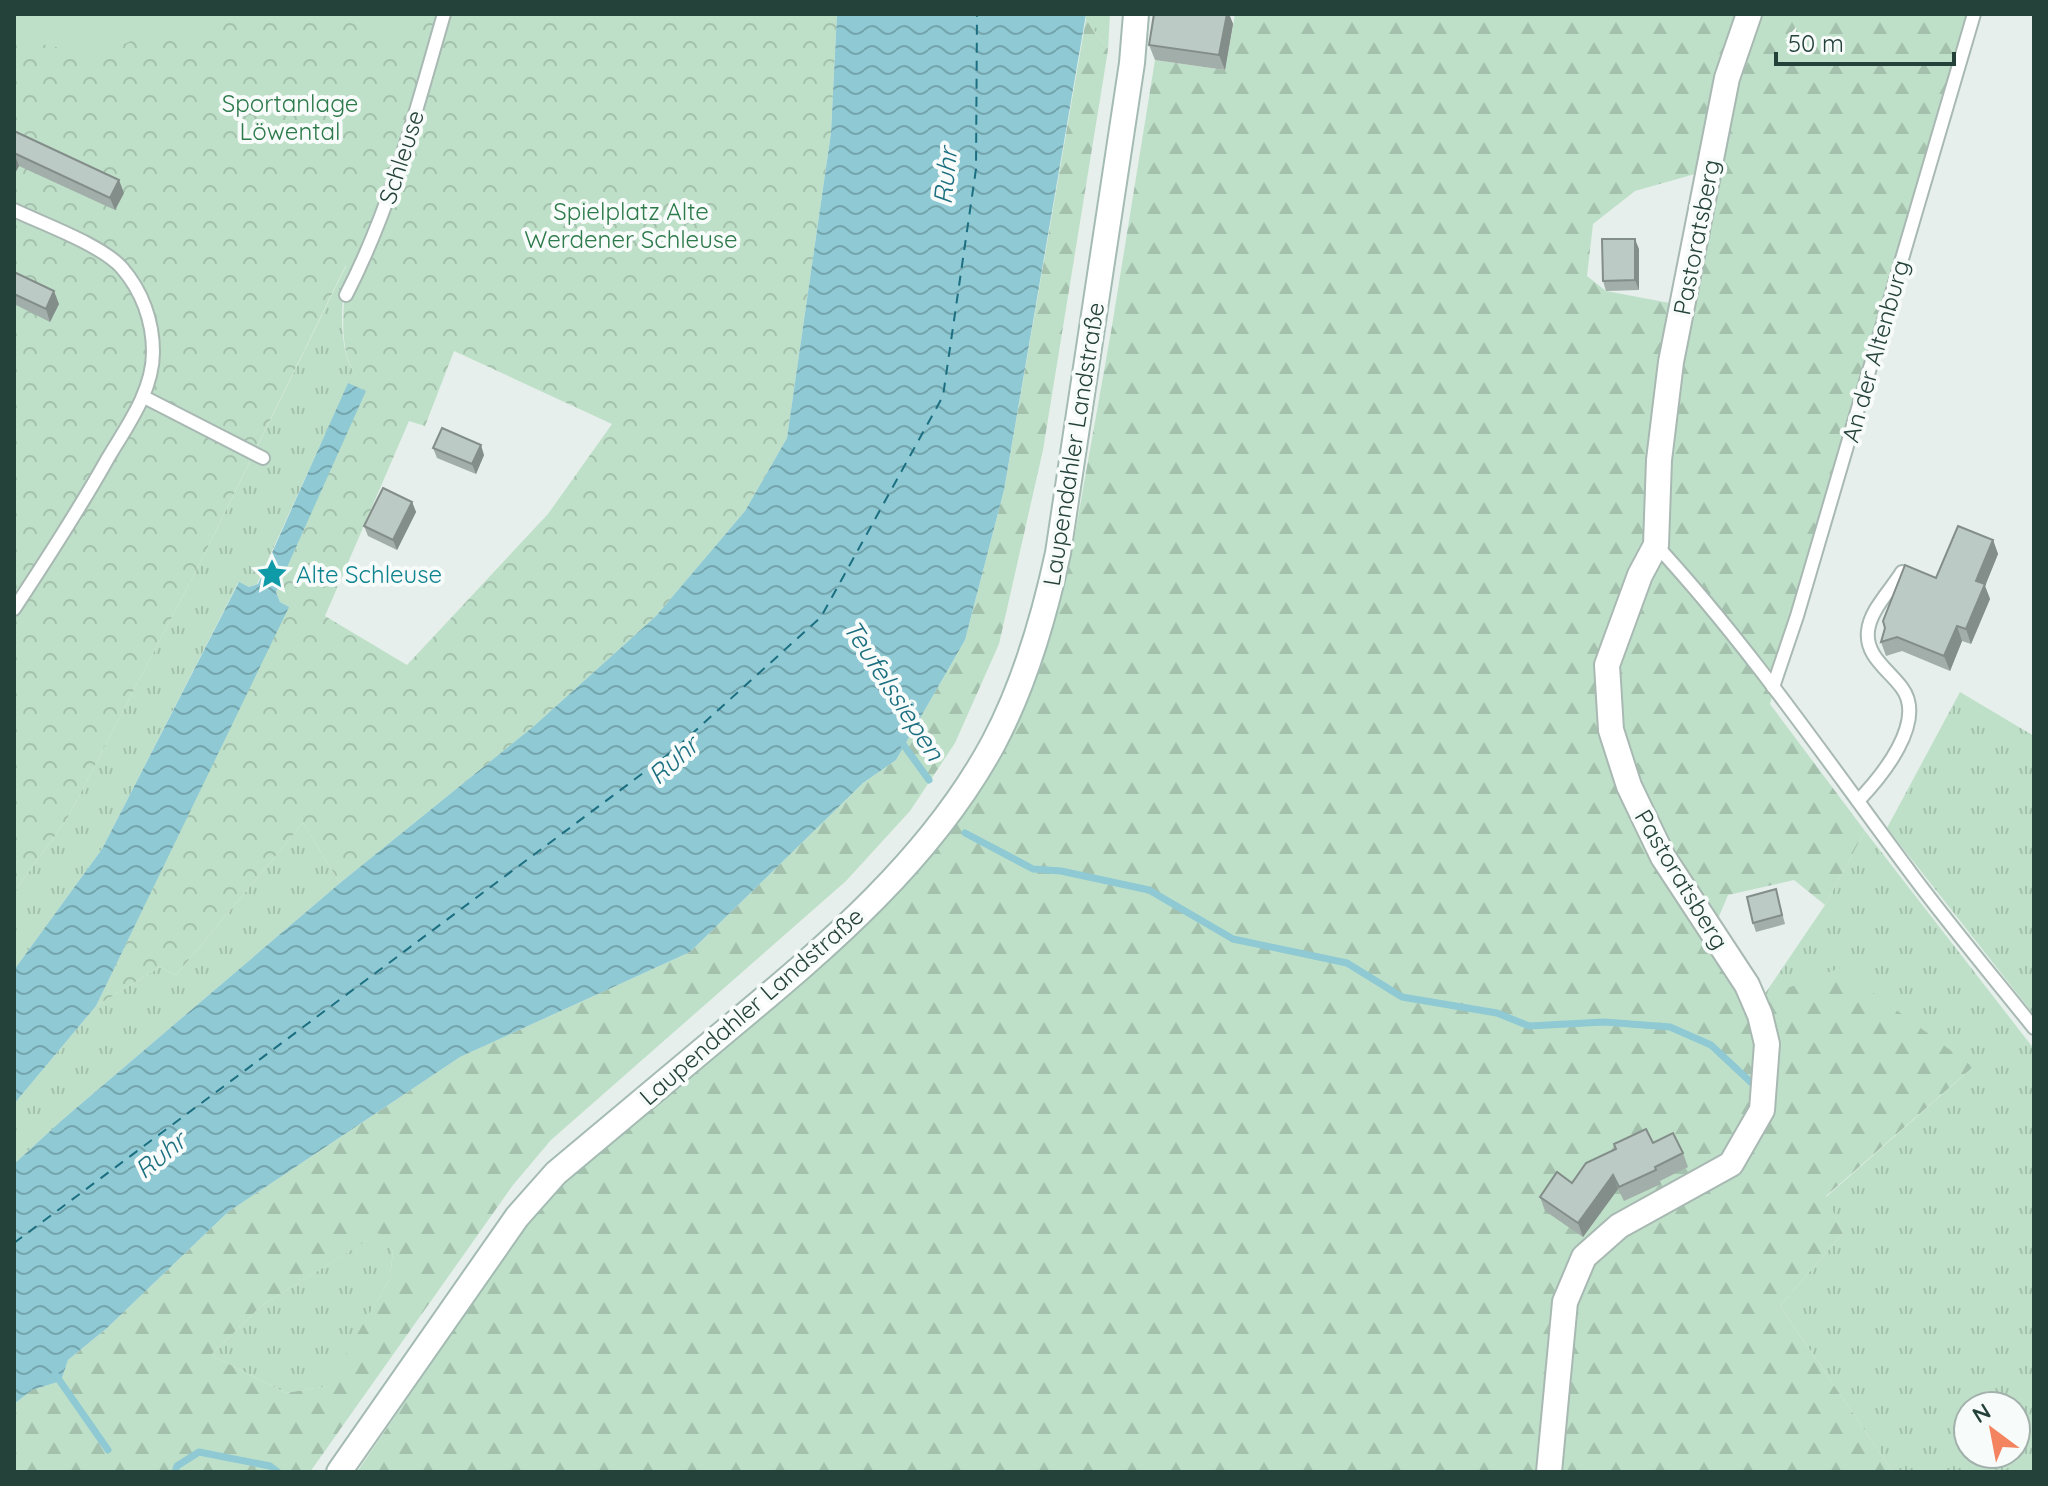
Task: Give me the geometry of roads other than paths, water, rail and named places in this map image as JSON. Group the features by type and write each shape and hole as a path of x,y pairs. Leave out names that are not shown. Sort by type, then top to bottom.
{"main road":[{"name":"Laupendahler Landstraße","path":"339,1472 517,1217 556,1173 836,936 934,832 961,796 995,740 1031,653 1046,608 1058,553 1130,77 1136,14"},
{"name":"Pastoratsberg","path":"1549,1472 1565,1302 1584,1257 1619,1226 1731,1164 1762,1110 1767,1044 1760,1015 1747,985 1663,857 1629,786 1611,730 1607,665 1640,575 1656,545 1659,460 1671,362 1727,78 1749,14"}],"lane":[{"name":"Schleuse","path":"346,295 400,167 444,14"},
{"name":"An der Altenburg","path":"1773,687 1797,616 1974,14"},
{"path":"14,210 101,251 121,266 147,308 153,354 144,397 74,518 14,609"},
{"path":"144,397 263,458"},
{"path":"1656,545 1773,687 1915,878 2034,1028"},
{"path":"1858,801 1877,781 1899,746 1909,720 1909,704 1903,689 1878,662 1870,647 1868,632 1874,612 1902,572"}],"water":[{"name":"Ruhr","path":"837,14 1086,14 1004,490 965,640 896,760 863,783 690,952 460,1057 228,1212 107,1328 68,1360 61,1381 32,1390 14,1404 14,1164 340,883 534,726 656,616 745,511 787,438 831,133"},
{"path":"348,383 366,391 276,592 280,602 289,607 96,1006 14,1104 14,970 102,849 239,582 249,587 258,584"}],"waterway":[{"name":"Teufelssiepen","path":"900,740 929,780"},
{"name":"Teufelssiepen","path":"965,833 1033,869 1061,871 1149,890 1233,939 1347,963 1402,997 1497,1013 1529,1026 1604,1022 1670,1027 1711,1045 1757,1088"},
{"path":"55,1374 108,1450"},
{"path":"175,1472 177,1466 199,1452 270,1466 278,1472"}],"place":[{"name":"Alte Schleuse","path":"272,574"}],"park label":[{"name":"Sportanlage Löwental","path":"290,117"},
{"name":"Spielplatz Alte Werdener Schleuse","path":"631,225"}]}
